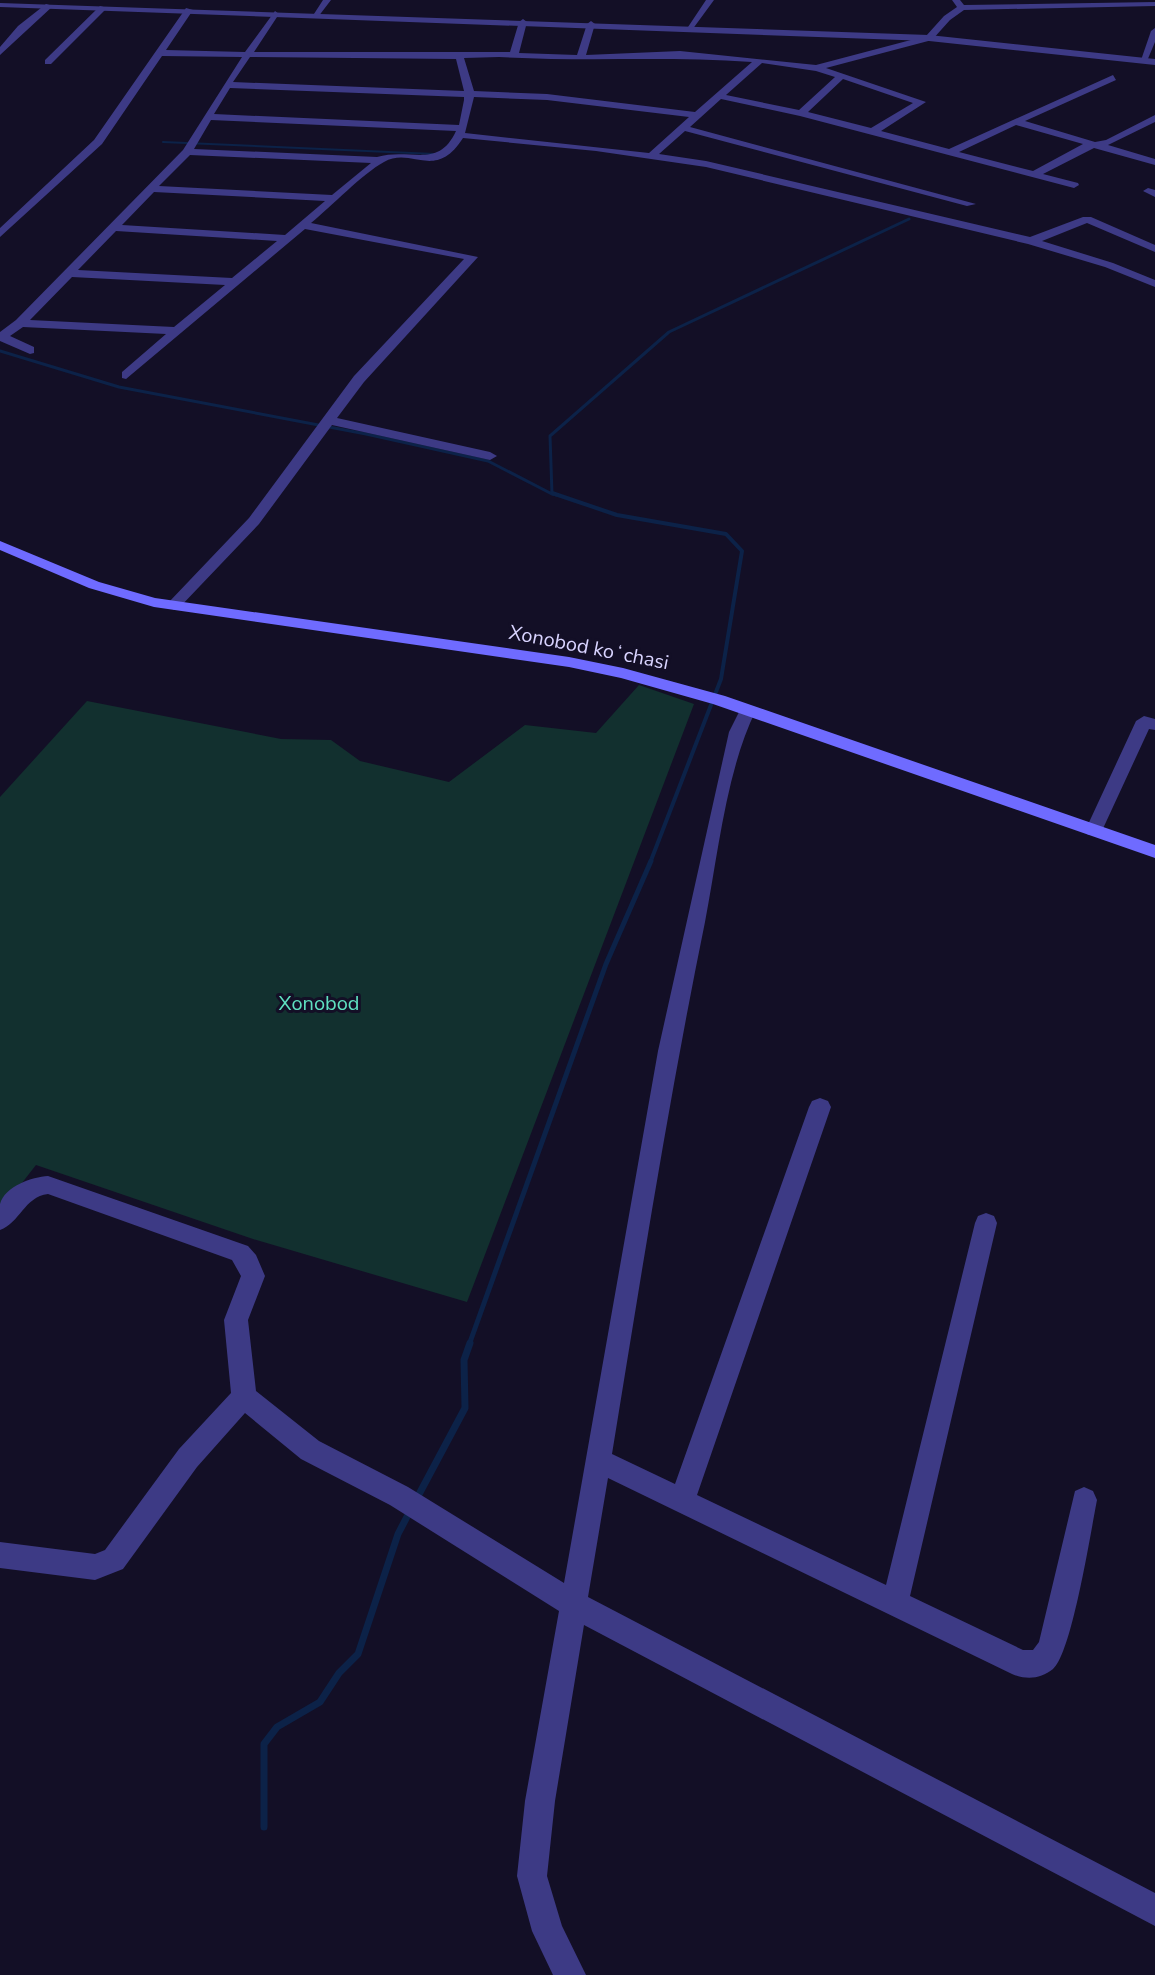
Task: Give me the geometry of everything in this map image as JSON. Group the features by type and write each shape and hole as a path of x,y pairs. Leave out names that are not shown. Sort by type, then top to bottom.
{"main road":[{"name":"Xonobod koʻchasi","path":"0,545 94,585 174,605 569,662 632,675 714,698 1155,852"}],"street":[{"path":"315,15 327,0"},
{"path":"689,28 710,0"},
{"path":"816,68 929,38 959,4 1155,4"},
{"path":"0,5 929,38 1155,62"},
{"path":"0,52 21,28 49,6"},
{"path":"48,62 103,8"},
{"path":"0,234 98,142 189,10"},
{"path":"0,336 20,323 187,152 275,14"},
{"path":"514,55 523,22"},
{"path":"581,57 591,24"},
{"path":"1143,61 1155,31"},
{"path":"159,53 581,57 680,54 760,60 842,75 922,104 872,132"},
{"path":"329,66 336,55"},
{"path":"126,375 380,160 387,156 440,156 460,132 469,95 459,56"},
{"path":"652,155 760,60"},
{"path":"801,113 842,75"},
{"path":"314,88 321,77"},
{"path":"951,152 1012,121 1028,119 1113,78"},
{"path":"227,85 547,97 697,115"},
{"path":"719,96 801,113 1074,185"},
{"path":"208,117 460,132 652,155 821,190 1031,241 1155,284"},
{"path":"1035,174 1155,118"},
{"path":"1012,121 1155,162"},
{"path":"683,128 971,204"},
{"path":"187,152 380,160"},
{"path":"152,189 335,198"},
{"path":"1031,241 1087,219 1155,249"},
{"path":"174,605 258,516 359,379 472,257 303,225"},
{"path":"112,228 287,238"},
{"path":"1135,275 1155,269"},
{"path":"69,273 235,282"},
{"path":"20,323 177,331"},
{"path":"0,336 30,350"},
{"path":"322,426 490,456"},
{"path":"570,1975 548,1931 532,1876 540,1801 571,1603 668,1051 722,791 737,732 748,710"},
{"path":"1094,831 1144,721 1155,725"},
{"path":"682,1500 820,1107"},
{"path":"0,1220 24,1191 48,1185 240,1253 248,1262 253,1276 236,1320 244,1397 310,1450 413,1505 571,1603 1155,1910"},
{"path":"895,1603 986,1223"},
{"path":"0,1555 95,1567 114,1560 188,1458 244,1397"},
{"path":"597,1460 1022,1664 1035,1665 1046,1658 1052,1646 1084,1500"}],"green space":[{"name":"Xonobod","path":"639,685 694,704 467,1302 253,1239 36,1165 0,1211 0,797 87,701 281,739 331,740 360,761 449,782 525,725 596,733"}],"waterway":[{"path":"163,142 434,154"},
{"path":"552,494 550,436 669,332 909,219"},
{"path":"0,351 119,387 366,434 488,461 552,494"},
{"path":"552,493 617,515 726,534 742,551 721,679 650,863"},
{"path":"552,494 557,495"},
{"path":"469,1345 606,964 651,861"},
{"path":"417,1498 465,1408 464,1360 470,1343"},
{"path":"264,1827 264,1744 277,1727 320,1702 339,1673 358,1654 398,1534 410,1511"}]}
